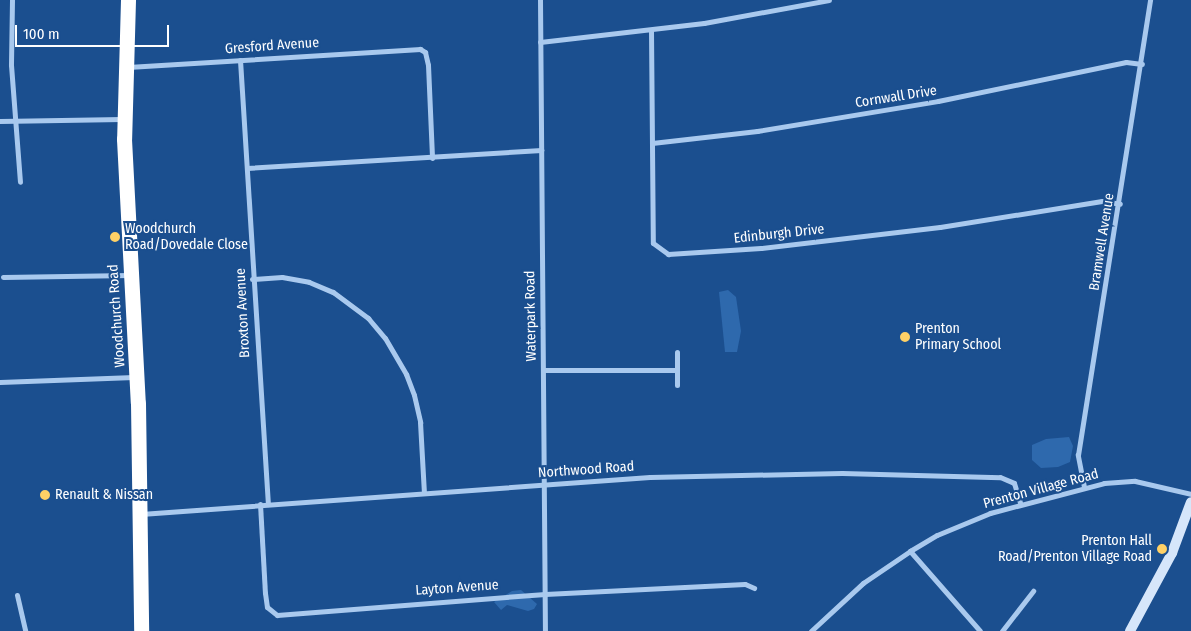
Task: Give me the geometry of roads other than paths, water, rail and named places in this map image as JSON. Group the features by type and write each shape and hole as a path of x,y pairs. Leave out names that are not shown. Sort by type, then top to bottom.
{"highway":[{"name":"Woodchurch Road","path":"128,0 124,119 137,376 141,631"}],"street":[{"path":"12,0 10,65 17,118 20,182"},
{"name":"Waterpark Road","path":"540,0 545,631"},
{"path":"540,42 651,30 829,0"},
{"name":"Bramwell Avenue","path":"1084,487 1078,455 1120,204 1150,0"},
{"name":"Edinburgh Drive","path":"651,30 653,243 668,254 761,248 940,227 1102,201 1120,204"},
{"name":"Gresford Avenue","path":"125,68 420,49 425,52 428,65 432,158"},
{"name":"Broxton Avenue","path":"240,60 252,279 268,504"},
{"name":"Cornwall Drive","path":"652,143 757,131 938,102 1126,62 1142,64"},
{"path":"0,121 17,118 124,119"},
{"path":"247,168 541,150"},
{"path":"3,277 131,275"},
{"path":"252,279 282,277 309,282 333,292 368,318 384,338 406,374 414,396 420,422 424,493"},
{"path":"677,352 677,385"},
{"path":"543,370 677,370"},
{"path":"0,382 137,376"},
{"name":"Northwood Road","path":"138,515 260,504 545,484 740,475 1000,477 1014,483 1020,503"},
{"name":"Prenton Village Road","path":"811,631 863,583 910,551 937,535 1020,503 1084,487 1134,481 1191,494"},
{"path":"1130,631 1172,553 1191,502"},
{"name":"Layton Avenue","path":"260,504 267,607 277,615 545,594 745,584 754,588"},
{"path":"910,551 980,631"},
{"path":"1002,631 1033,591"},
{"path":"17,595 25,631"}],"place":[{"name":"Woodchurch Road/Dovedale Close","path":"115,237"},
{"name":"Prenton Primary School","path":"905,337"},
{"name":"Renault & Nissan","path":"45,495"},
{"name":"Prenton Hall Road/Prenton Village Road","path":"1162,549"}]}
